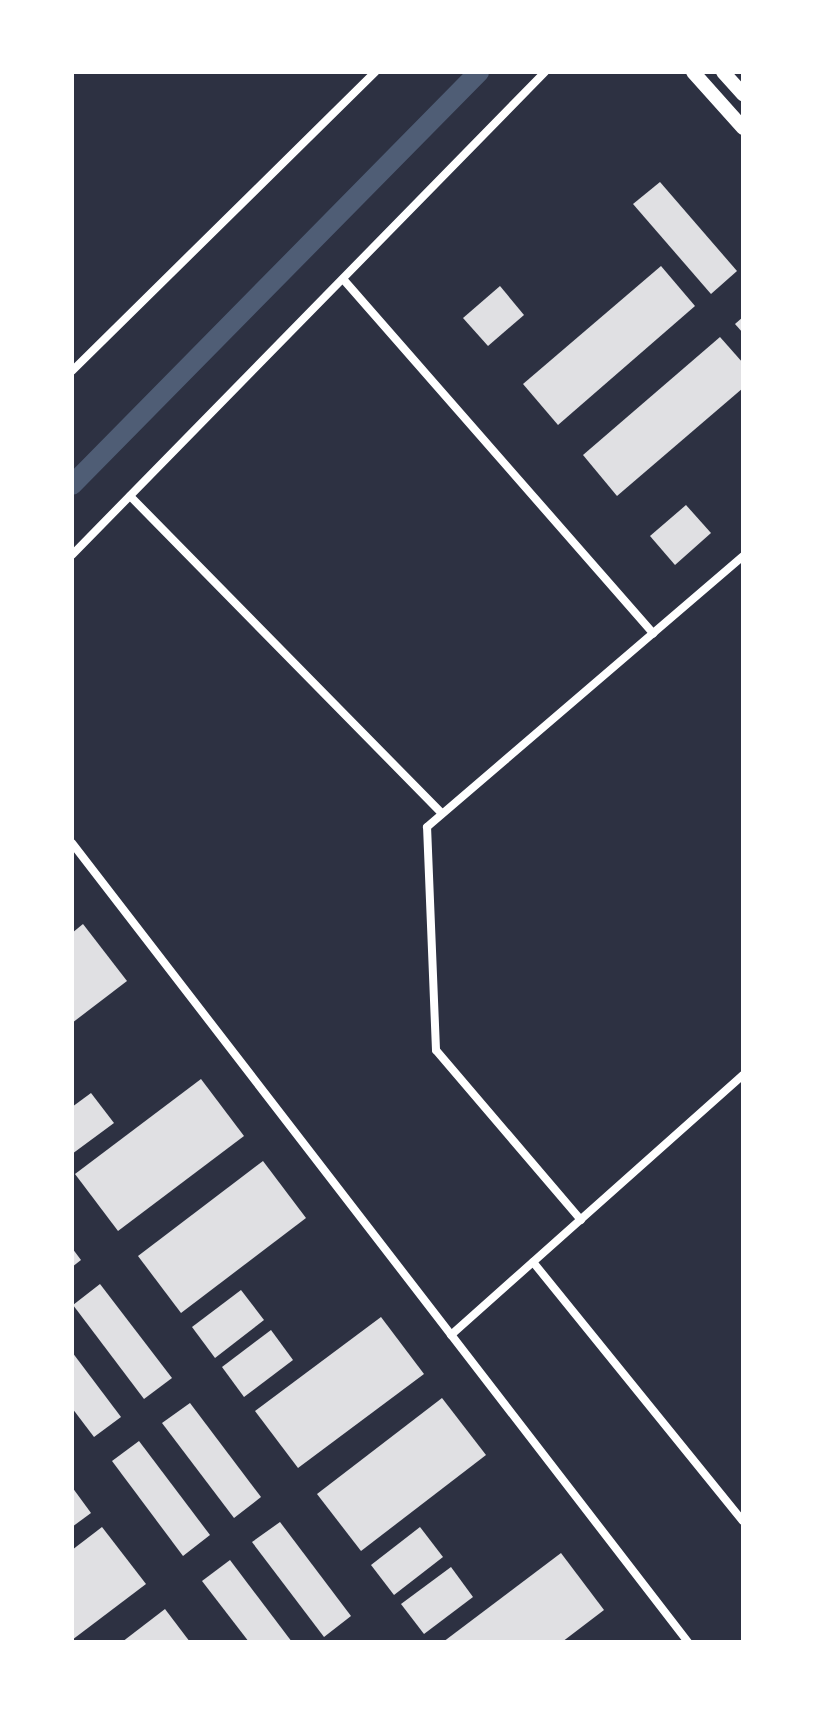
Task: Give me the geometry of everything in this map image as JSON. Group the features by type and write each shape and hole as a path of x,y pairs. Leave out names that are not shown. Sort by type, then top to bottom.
{"main road":[{"path":"693,72 743,128"},
{"path":"723,72 743,94"}],"street":[{"path":"72,371 375,72"},
{"path":"72,555 545,72"},
{"path":"343,279 653,633"},
{"path":"130,496 442,814"},
{"path":"581,1220 436,1050 427,827 743,556"},
{"path":"72,843 688,1642"},
{"path":"451,1335 743,1075"},
{"path":"533,1262 743,1521"}],"building":[{"path":"660,182 737,271 711,294 633,204"},
{"path":"661,266 695,306 558,425 523,384"},
{"path":"500,286 524,315 488,346 463,318"},
{"path":"743,317 743,333 735,324"},
{"path":"720,337 743,363 743,388 617,496 583,455"},
{"path":"686,505 711,533 675,565 650,536"},
{"path":"83,924 127,981 72,1023 72,933"},
{"path":"201,1079 244,1136 118,1231 75,1174"},
{"path":"91,1093 114,1123 72,1154 72,1107"},
{"path":"263,1161 306,1218 181,1313 138,1256"},
{"path":"72,1248 81,1260 72,1267"},
{"path":"100,1284 172,1378 144,1399 73,1305"},
{"path":"241,1290 264,1320 215,1358 192,1327"},
{"path":"381,1317 424,1374 298,1468 255,1411"},
{"path":"271,1330 293,1360 244,1397 222,1367"},
{"path":"72,1352 121,1417 94,1437 72,1408"},
{"path":"442,1398 486,1455 361,1551 317,1494"},
{"path":"190,1403 261,1497 234,1518 162,1423"},
{"path":"139,1441 210,1535 183,1556 112,1461"},
{"path":"72,1487 91,1513 72,1527"},
{"path":"280,1522 351,1616 324,1637 252,1542"},
{"path":"102,1527 146,1584 72,1640 72,1550"},
{"path":"420,1527 443,1557 394,1595 371,1565"},
{"path":"561,1553 604,1610 562,1642 443,1642"},
{"path":"230,1560 292,1642 249,1642 202,1581"},
{"path":"451,1567 473,1597 424,1634 401,1604"},
{"path":"165,1609 190,1642 122,1642"}],"waterway":[{"path":"72,485 479,72"}]}
